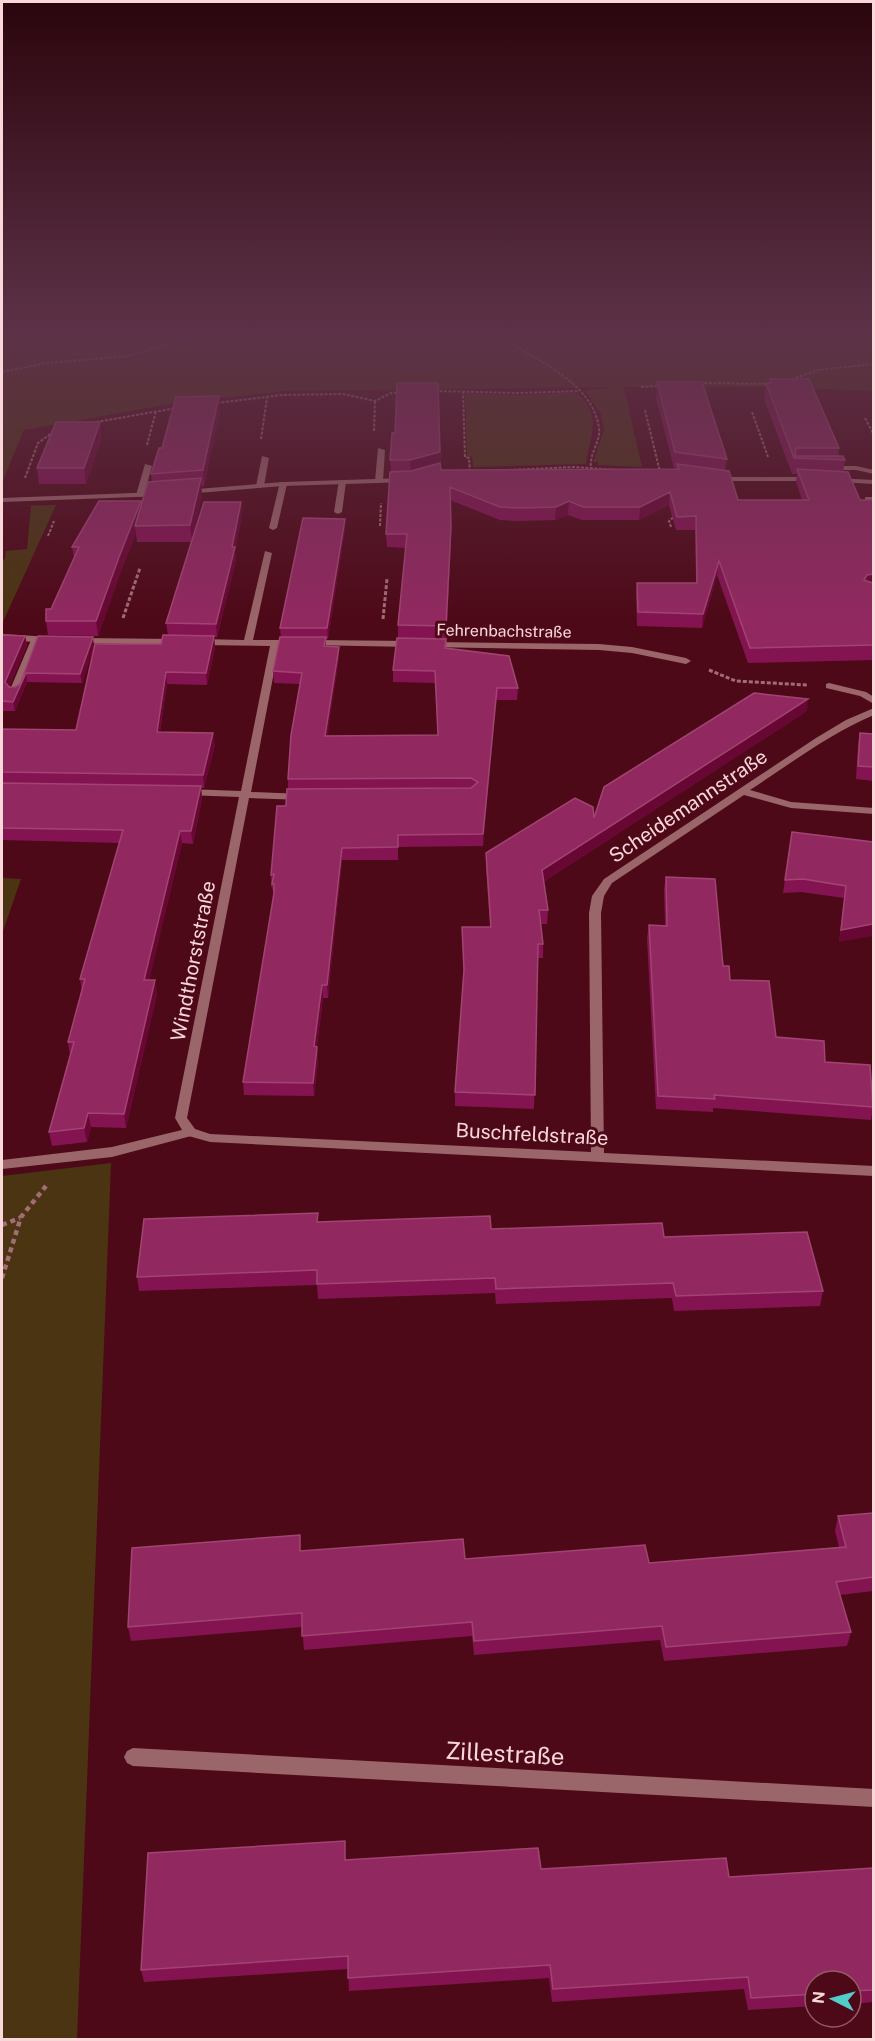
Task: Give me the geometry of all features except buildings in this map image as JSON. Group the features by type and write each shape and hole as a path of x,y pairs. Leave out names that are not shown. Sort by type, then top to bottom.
{"street":[{"path":"379,481 381,450"},
{"path":"260,486 265,458"},
{"path":"140,495 148,466"},
{"path":"821,468 856,468 873,472"},
{"path":"676,472 722,480 775,477 819,479"},
{"path":"2,500 140,495 283,484 411,480"},
{"path":"831,480 873,482"},
{"path":"338,512 342,482"},
{"path":"273,528 283,484"},
{"path":"248,642 268,553"},
{"path":"2,637 58,640"},
{"path":"14,692 35,640"},
{"name":"Fehrenbachstraße","path":"69,640 599,647 632,650 686,661"},
{"name":"Windthorststraße","path":"190,1132 180,1118 275,643"},
{"path":"829,686 863,694 873,701"},
{"name":"Scheidemannstraße","path":"598,1157 595,913 598,896 608,880 819,740 873,711"},
{"path":"742,791 760,799 788,806 873,811"},
{"path":"177,792 312,797"},
{"path":"2,1165 112,1152 190,1132"},
{"name":"Buschfeldstraße","path":"190,1132 210,1138 873,1171"},
{"name":"Zillestraße","path":"134,1757 873,1798"}],"path":[{"path":"148,466 142,461 151,428"},
{"path":"263,428 259,453 265,458"},
{"path":"464,428 465,458 469,458 470,472 482,471"},
{"path":"591,468 590,461 598,428"},
{"path":"649,428 660,472 676,472"},
{"path":"758,428 775,477"},
{"path":"18,499 39,440 44,434 56,430"},
{"path":"505,470 591,468 626,470"},
{"path":"671,527 669,520 679,513"},
{"path":"115,641 140,568"},
{"path":"380,644 387,579"},
{"path":"686,661 736,681 829,686"},
{"path":"2,1278 21,1217 69,1157"},
{"path":"2,1226 21,1217"}],"shaded area":[{"path":"2,428 34,428 24,430 2,482"},
{"path":"466,428 593,428 586,464 473,467 472,457 467,456"},
{"path":"633,428 642,467 598,465 598,462 593,462 604,430"},
{"path":"56,505 2,624 2,560 5,559 6,551 27,549 31,506 11,506"},
{"path":"2,878 21,879 2,934"},
{"path":"111,1163 77,2039 2,2039 2,1176"}]}
